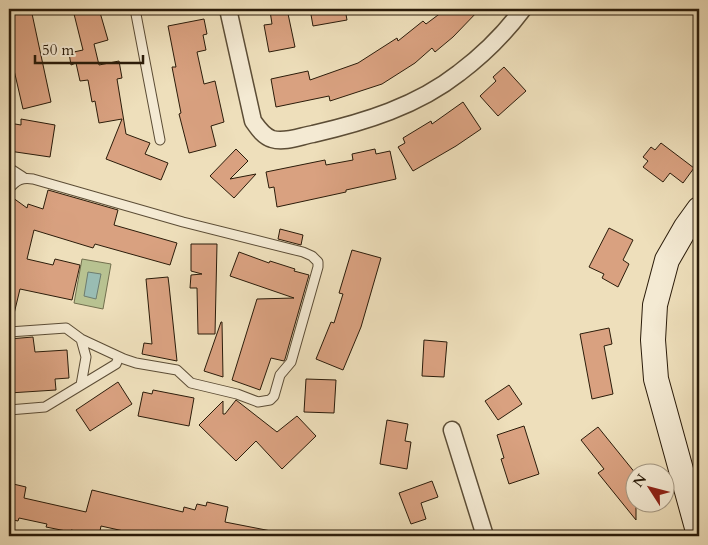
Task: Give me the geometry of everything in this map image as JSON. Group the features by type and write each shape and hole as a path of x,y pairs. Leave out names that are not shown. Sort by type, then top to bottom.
{"street":[{"path":"228,9 253,121 260,131 271,139 284,140 356,124 388,113 422,97 459,74 492,44 523,9"},
{"path":"699,210 686,227 667,260 655,305 653,340 656,379 699,535"},
{"path":"452,430 485,536"}],"lane":[{"path":"135,9 160,140"},
{"path":"9,168 23,177 183,222 303,252 312,256 318,262 316,277 291,362 280,375 274,396 270,400 258,402 237,394 192,383 177,370 136,363 119,357 81,339 66,328 9,332"},
{"path":"9,189 16,180 23,177"},
{"path":"81,339 86,357 81,385"},
{"path":"9,410 45,407 116,364 119,357"}],"green space":[{"path":"82,259 111,264 103,309 74,303"}],"water":[{"path":"88,272 101,274 96,299 84,296"}],"building":[{"path":"9,9 31,9 51,102 23,109 14,70 11,70 9,62"},
{"path":"99,9 108,40 94,44 99,65 119,61 122,78 117,79 126,134 150,143 145,154 168,163 161,180 106,159 122,119 99,123 95,101 92,102 88,80 80,81 76,63 71,65 69,53 83,50 74,14"},
{"path":"287,9 295,47 269,52 264,25 272,24 270,11"},
{"path":"310,9 345,9 347,20 313,26"},
{"path":"446,9 480,9 453,37 435,52 432,48 415,63 382,84 330,101 329,96 276,107 271,79 308,71 310,80 358,63 397,38 398,41 423,21 426,24"},
{"path":"204,19 207,34 203,35 206,50 197,52 204,84 215,81 224,122 211,126 216,146 189,153 179,114 181,113 172,67 176,67 168,26"},
{"path":"504,67 526,91 498,116 480,96 496,81 493,77"},
{"path":"463,102 481,129 413,171 398,147 405,143 403,138 431,121 432,124"},
{"path":"21,119 55,125 50,157 9,151 9,123 21,125"},
{"path":"661,143 694,168 683,183 670,173 663,182 643,167 648,161 643,157 651,147 655,150"},
{"path":"236,149 248,161 230,179 256,174 234,198 210,176"},
{"path":"375,149 376,154 390,151 396,179 277,207 274,187 269,188 266,172 325,160 326,165 353,160 352,154"},
{"path":"48,190 118,210 114,225 177,243 170,265 95,244 93,248 34,230 27,259 53,265 55,259 80,265 72,300 20,289 13,318 9,318 9,195 27,208 28,204 43,209"},
{"path":"609,228 633,240 623,260 629,264 618,287 602,278 604,274 589,267"},
{"path":"280,229 303,235 301,245 278,239"},
{"path":"191,244 217,244 215,334 198,334 197,288 190,288 191,275 202,274 191,271"},
{"path":"352,250 381,258 361,327 343,370 316,359 331,322 334,323 343,294 339,293"},
{"path":"239,252 309,275 285,359 284,361 271,358 260,390 232,380 257,299 294,298 230,276"},
{"path":"168,277 177,361 142,354 144,343 152,344 146,279"},
{"path":"222,322 223,377 204,371"},
{"path":"609,328 612,344 604,346 613,394 592,399 580,334"},
{"path":"33,337 35,352 67,350 69,378 55,379 56,390 9,393 9,339"},
{"path":"424,340 447,342 444,377 422,376"},
{"path":"306,379 336,380 334,413 304,412"},
{"path":"118,382 132,404 90,431 76,410"},
{"path":"509,385 522,404 498,420 485,401"},
{"path":"153,390 194,398 189,426 138,416 143,392 152,394"},
{"path":"236,400 277,432 297,416 316,436 282,469 256,441 236,461 199,425 223,401 223,414 225,414"},
{"path":"387,420 408,424 405,441 411,442 407,469 380,464"},
{"path":"524,426 539,474 509,484 501,459 504,458 497,435"},
{"path":"598,427 626,462 626,508 598,473 604,469 581,440"},
{"path":"432,481 438,497 421,503 426,519 411,524 399,493"},
{"path":"9,483 26,487 24,498 86,512 92,490 183,512 184,507 195,510 197,504 206,506 207,502 228,507 225,522 271,531 270,536 127,536 128,532 101,526 99,536 71,530 71,532 46,527 47,524 19,518 18,521 9,519"},
{"path":"630,512 636,512 636,520"}]}
